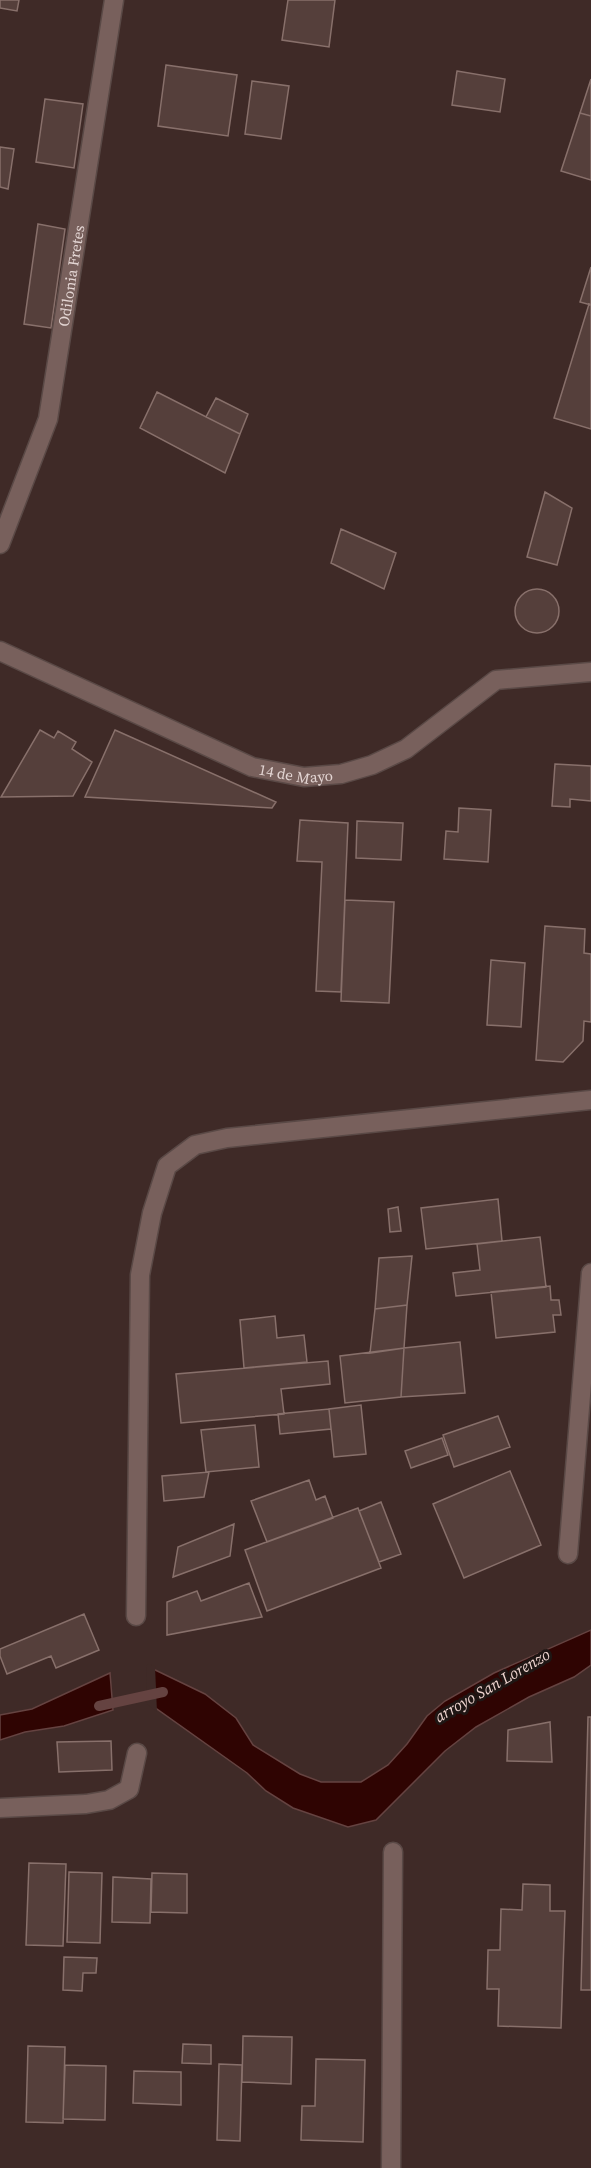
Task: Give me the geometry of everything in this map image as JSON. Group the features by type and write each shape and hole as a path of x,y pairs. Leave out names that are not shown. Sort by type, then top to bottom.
{"street":[{"name":"Odilonia Fretes","path":"0,543 48,419 114,0"},
{"name":"14 de Mayo","path":"0,651 252,767 304,777 341,774 372,765 406,749 496,680 591,672"},
{"path":"136,1616 140,1275 152,1213 167,1166 195,1145 227,1138 591,1100"},
{"path":"568,1554 591,1273"},
{"path":"0,1808 86,1804 109,1800 129,1788 137,1753"},
{"path":"391,2168 393,1852"}],"water":[{"path":"591,1630 591,1665 574,1677 529,1697 476,1727 445,1751 376,1820 348,1827 293,1808 266,1791 247,1773 150,1704 149,1667 205,1694 236,1718 253,1745 300,1774 321,1782 361,1782 388,1765 427,1716 445,1701 494,1673"},
{"path":"110,1673 113,1710 64,1726 25,1732 0,1740 0,1715 32,1709"}],"pier":[{"path":"148,1664 155,1666 157,1712 147,1704 146,1666"}],"building":[{"path":"0,0 19,0 17,11 0,8"},
{"path":"288,0 335,0 329,47 282,40"},
{"path":"166,65 237,75 228,136 158,126"},
{"path":"457,71 505,79 500,112 452,105"},
{"path":"591,79 591,116 580,113"},
{"path":"252,81 289,86 281,139 245,134"},
{"path":"45,99 83,104 74,168 36,162"},
{"path":"580,113 591,116 591,180 561,171"},
{"path":"0,147 14,149 8,189 0,187"},
{"path":"38,224 65,229 51,328 24,324"},
{"path":"591,267 591,305 580,302"},
{"path":"589,304 591,305 591,429 554,418"},
{"path":"157,392 240,434 225,473 140,428"},
{"path":"216,398 248,414 240,434 206,417"},
{"path":"545,492 572,508 557,565 527,557"},
{"path":"341,529 396,553 384,589 331,563"},
{"path":"537,589 553,595 559,611 553,627 537,633 521,627 515,611 521,595"},
{"path":"40,730 54,738 58,731 76,742 72,749 92,762 73,796 1,797"},
{"path":"115,730 276,802 272,808 85,797"},
{"path":"555,764 591,766 591,801 570,799 570,807 552,806"},
{"path":"459,808 491,810 488,862 444,859 446,831 458,832"},
{"path":"300,820 348,823 341,992 316,991 322,862 297,861"},
{"path":"357,821 403,823 401,860 356,858"},
{"path":"345,900 394,902 389,1003 341,1001"},
{"path":"545,926 585,929 584,953 591,954 591,1022 584,1021 583,1041 563,1062 536,1060"},
{"path":"491,960 525,963 521,1027 487,1025"},
{"path":"498,1199 502,1241 426,1249 421,1208"},
{"path":"398,1207 401,1231 390,1232 388,1209"},
{"path":"540,1237 546,1287 456,1296 453,1273 480,1270 477,1244"},
{"path":"412,1256 407,1305 375,1309 379,1258"},
{"path":"550,1286 551,1300 559,1300 561,1315 553,1315 555,1332 496,1338 491,1292"},
{"path":"407,1305 404,1348 370,1353 375,1309"},
{"path":"275,1316 277,1338 304,1335 307,1362 244,1368 240,1320"},
{"path":"460,1342 465,1393 401,1397 404,1348"},
{"path":"404,1348 401,1397 345,1403 340,1356"},
{"path":"328,1361 330,1384 281,1389 284,1414 181,1423 176,1374"},
{"path":"361,1405 366,1454 334,1457 329,1409"},
{"path":"329,1409 331,1429 280,1434 278,1414"},
{"path":"498,1416 510,1447 454,1467 443,1435"},
{"path":"255,1425 259,1467 206,1472 201,1430"},
{"path":"442,1438 448,1455 411,1468 405,1451"},
{"path":"510,1471 541,1545 464,1578 433,1504"},
{"path":"209,1472 204,1497 164,1501 162,1476"},
{"path":"309,1480 316,1500 325,1496 333,1518 267,1542 251,1501"},
{"path":"381,1502 401,1554 379,1562 359,1511"},
{"path":"358,1508 381,1568 267,1611 245,1550"},
{"path":"234,1524 230,1556 173,1577 178,1547"},
{"path":"249,1583 262,1617 167,1635 167,1602 197,1591 201,1601"},
{"path":"84,1614 99,1650 56,1668 51,1656 7,1674 0,1656 0,1649"},
{"path":"588,1717 591,1717 591,1990 581,1990"},
{"path":"550,1722 552,1762 507,1761 508,1730"},
{"path":"111,1741 112,1770 59,1772 57,1742"},
{"path":"29,1863 66,1864 63,1946 26,1945"},
{"path":"69,1872 102,1873 100,1943 67,1942"},
{"path":"152,1873 187,1874 187,1913 151,1912"},
{"path":"113,1877 151,1879 150,1923 112,1922"},
{"path":"523,1884 550,1885 550,1911 565,1911 561,2028 498,2026 499,1989 487,1989 488,1950 500,1950 501,1909 522,1910"},
{"path":"64,1957 97,1958 96,1973 83,1973 82,1991 63,1990"},
{"path":"243,2036 292,2037 291,2084 242,2082"},
{"path":"183,2044 211,2045 211,2064 182,2063"},
{"path":"28,2046 65,2047 63,2123 26,2122"},
{"path":"316,2059 365,2060 363,2142 301,2140 302,2106 315,2106"},
{"path":"219,2064 242,2065 240,2141 217,2140"},
{"path":"65,2065 106,2066 105,2120 63,2119"},
{"path":"134,2071 181,2072 181,2105 133,2103"}],"waterway":[{"name":"arroyo San Lorenzo","path":"99,1706 163,1692"}]}
